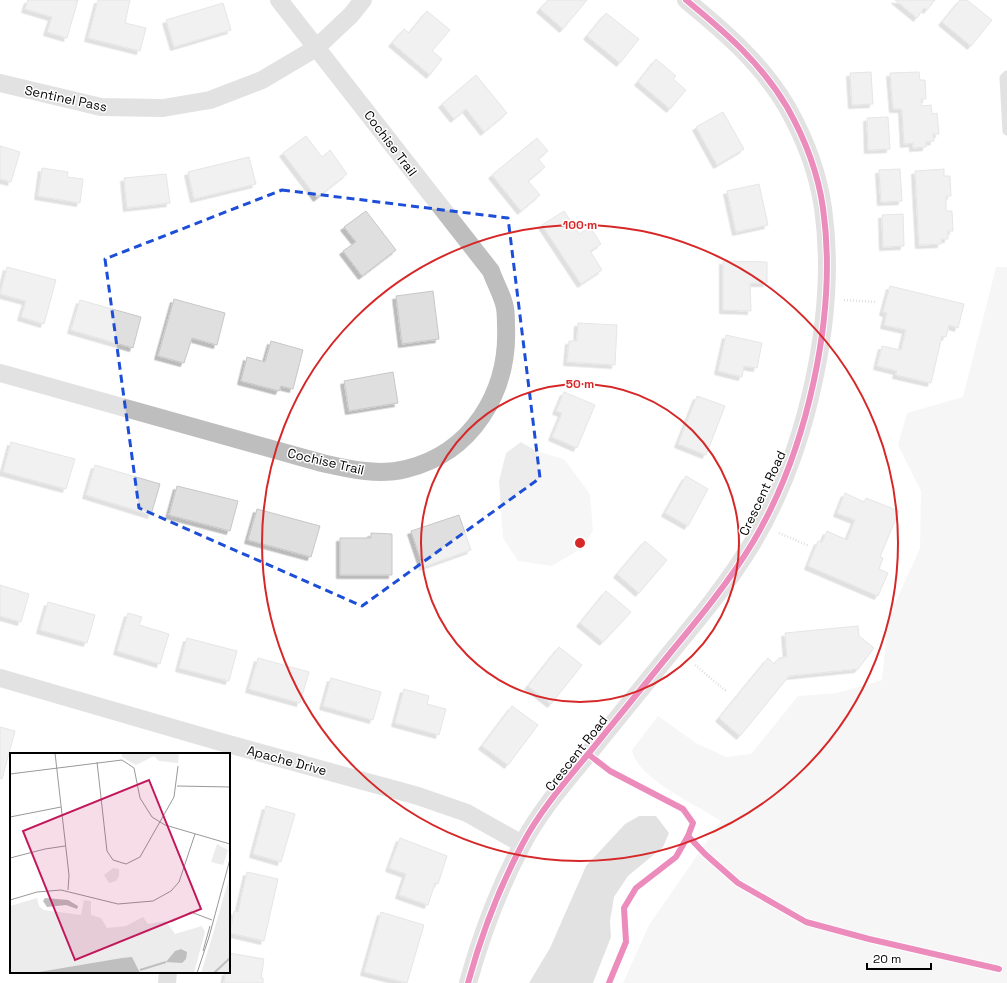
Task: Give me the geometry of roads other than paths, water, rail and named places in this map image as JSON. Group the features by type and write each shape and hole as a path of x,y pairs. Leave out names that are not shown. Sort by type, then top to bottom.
{"street":[{"name":"Cochise Trail","path":"0,373 314,460 364,472 405,470 438,458 463,439 486,412 500,381 507,344 505,308 491,271 279,0"},
{"name":"Sentinel Pass","path":"0,83 101,107 163,108 210,100 262,80 316,48 351,15 363,0"},
{"name":"Crescent Road","path":"468,983 483,935 522,844 560,788 717,595 762,526 786,473 802,426 813,384 826,299 826,245 823,206 809,152 788,108 765,75 722,29 686,0"},
{"name":"Apache Drive","path":"0,678 219,748 418,796 467,813 522,844"},
{"path":"167,983 168,973"}],"lane":[{"path":"1007,75 1004,78 1007,131"}]}
